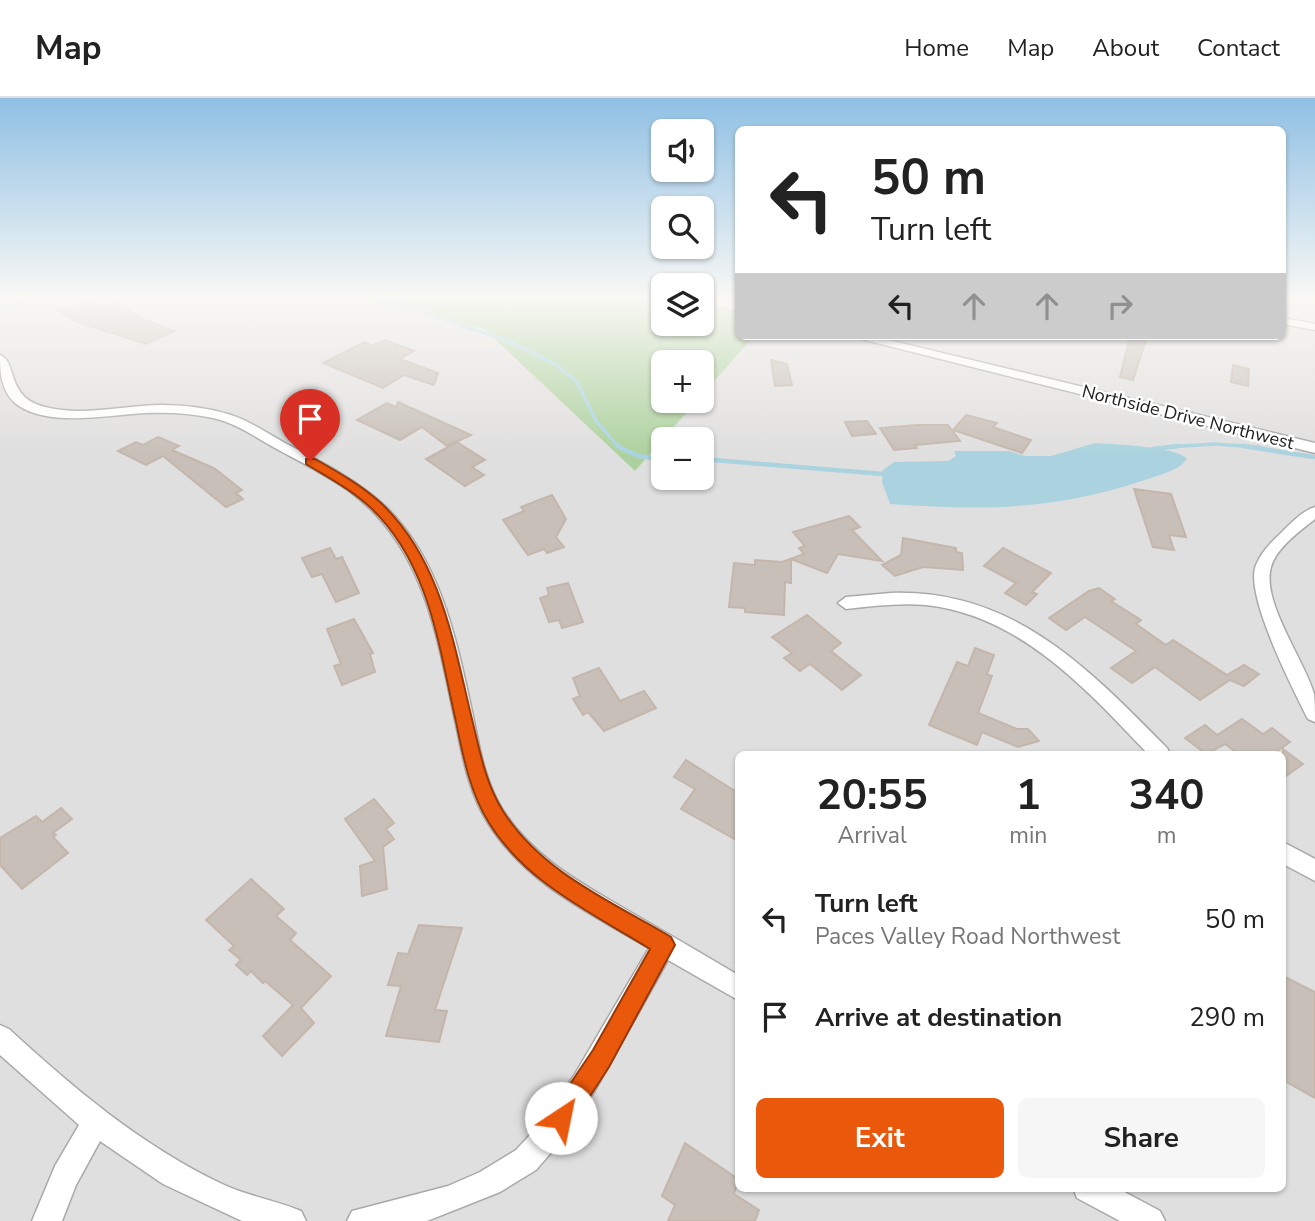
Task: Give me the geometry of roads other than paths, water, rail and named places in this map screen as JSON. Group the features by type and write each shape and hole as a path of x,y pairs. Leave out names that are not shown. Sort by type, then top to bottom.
{"street":[{"name":"Northside Drive Northwest","path":"915,350 1315,449"},
{"path":"0,358 12,392 26,404 62,413 164,409 220,416 329,471 376,505 394,524 424,571 438,610 475,770 495,816 519,848 550,877 735,986"},
{"path":"1315,512 1296,526 1263,568 1264,593 1294,674 1315,715"},
{"path":"846,603 908,598 939,601 982,613 1030,634 1058,655 1157,751"},
{"path":"1286,854 1315,871"},
{"path":"362,1221 428,1206 504,1175 527,1159 548,1138 601,1059 664,945"},
{"path":"0,1038 96,1122 192,1184 262,1216 290,1221"},
{"path":"47,1221 65,1175 96,1122"},
{"path":"1095,1192 1150,1221"}],"water":[{"path":"1095,443 1159,449 1187,459 1168,472 1112,490 1050,503 1019,506 890,504 882,482 883,470 894,462 948,461 956,456 954,451 1009,451 1025,456 1051,456"}],"waterway":[{"path":"527,350 555,364 577,382 596,421 619,447"},
{"path":"1176,446 1215,444 1259,447"},
{"path":"1153,449 1176,446"},
{"path":"1165,447 1176,446"},
{"path":"1243,446 1313,457"},
{"path":"619,447 638,456 651,458"},
{"path":"714,460 883,474"}]}
